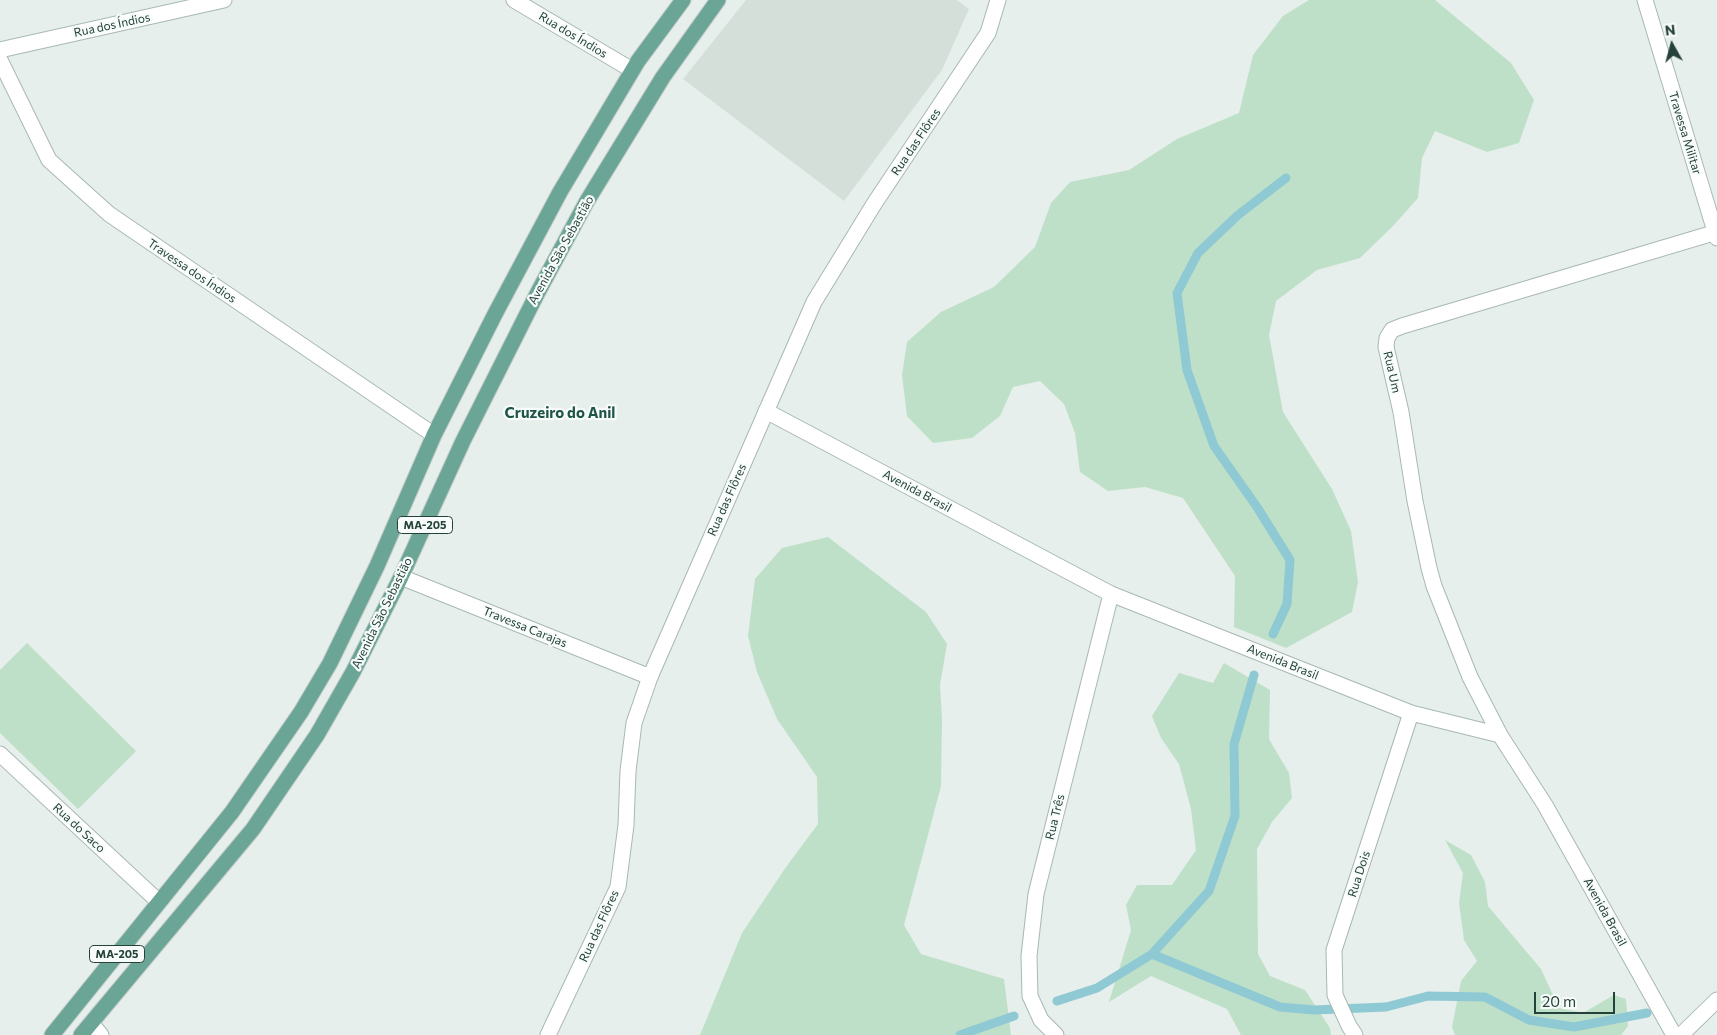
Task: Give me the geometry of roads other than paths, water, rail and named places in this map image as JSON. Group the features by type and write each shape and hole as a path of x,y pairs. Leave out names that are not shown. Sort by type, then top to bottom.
{"main road":[{"name":"Avenida São Sebastião","path":"52,1035 232,812 301,712 330,663 377,566 434,435 495,314 560,192 632,70 683,0"},
{"name":"Avenida São Sebastião","path":"81,1035 96,1029 253,829 316,736 353,672 401,576 468,432 538,292 587,201 663,77 718,0"}],"street":[{"name":"Rua dos Índios","path":"0,50 224,0"},
{"name":"Rua dos Índios","path":"514,0 632,70"},
{"name":"Rua das Flôres","path":"548,1035 618,887 626,825 628,772 634,723 650,677 814,302 874,204 988,33 998,0"},
{"name":"Travessa Militar","path":"1645,0 1716,234"},
{"name":"Travessa dos Índios","path":"0,60 49,160 109,214 434,435"},
{"name":"Rua Um","path":"1500,735 1470,677 1434,586 1415,501 1401,412 1386,346 1387,338 1392,330 1402,326 1716,234"},
{"name":"Avenida Brasil","path":"766,411 1111,594 1411,713 1500,735 1544,805 1674,1035"},
{"name":"Travessa Carajas","path":"401,576 650,677"},
{"name":"Rua Três","path":"1056,1035 1041,1020 1030,996 1030,956 1036,894 1111,594"},
{"name":"Rua Dois","path":"1352,1030 1335,995 1334,950 1411,713"},
{"name":"Rua do Saco","path":"0,754 159,902"},
{"path":"1680,1035 1717,1000"}],"waterway":[{"path":"1273,634 1287,604 1290,560 1257,507 1214,446 1187,370 1177,293 1198,253 1238,215 1286,178"},
{"path":"1057,1001 1097,988 1152,954 1209,891 1235,816 1234,744 1254,675"},
{"path":"1152,954 1280,1007 1314,1010 1386,1007 1428,996 1485,997 1529,1020 1574,1027 1647,1013"},
{"path":"960,1035 1014,1016"}],"district":[{"name":"Cruzeiro do Anil","path":"560,413"}]}
